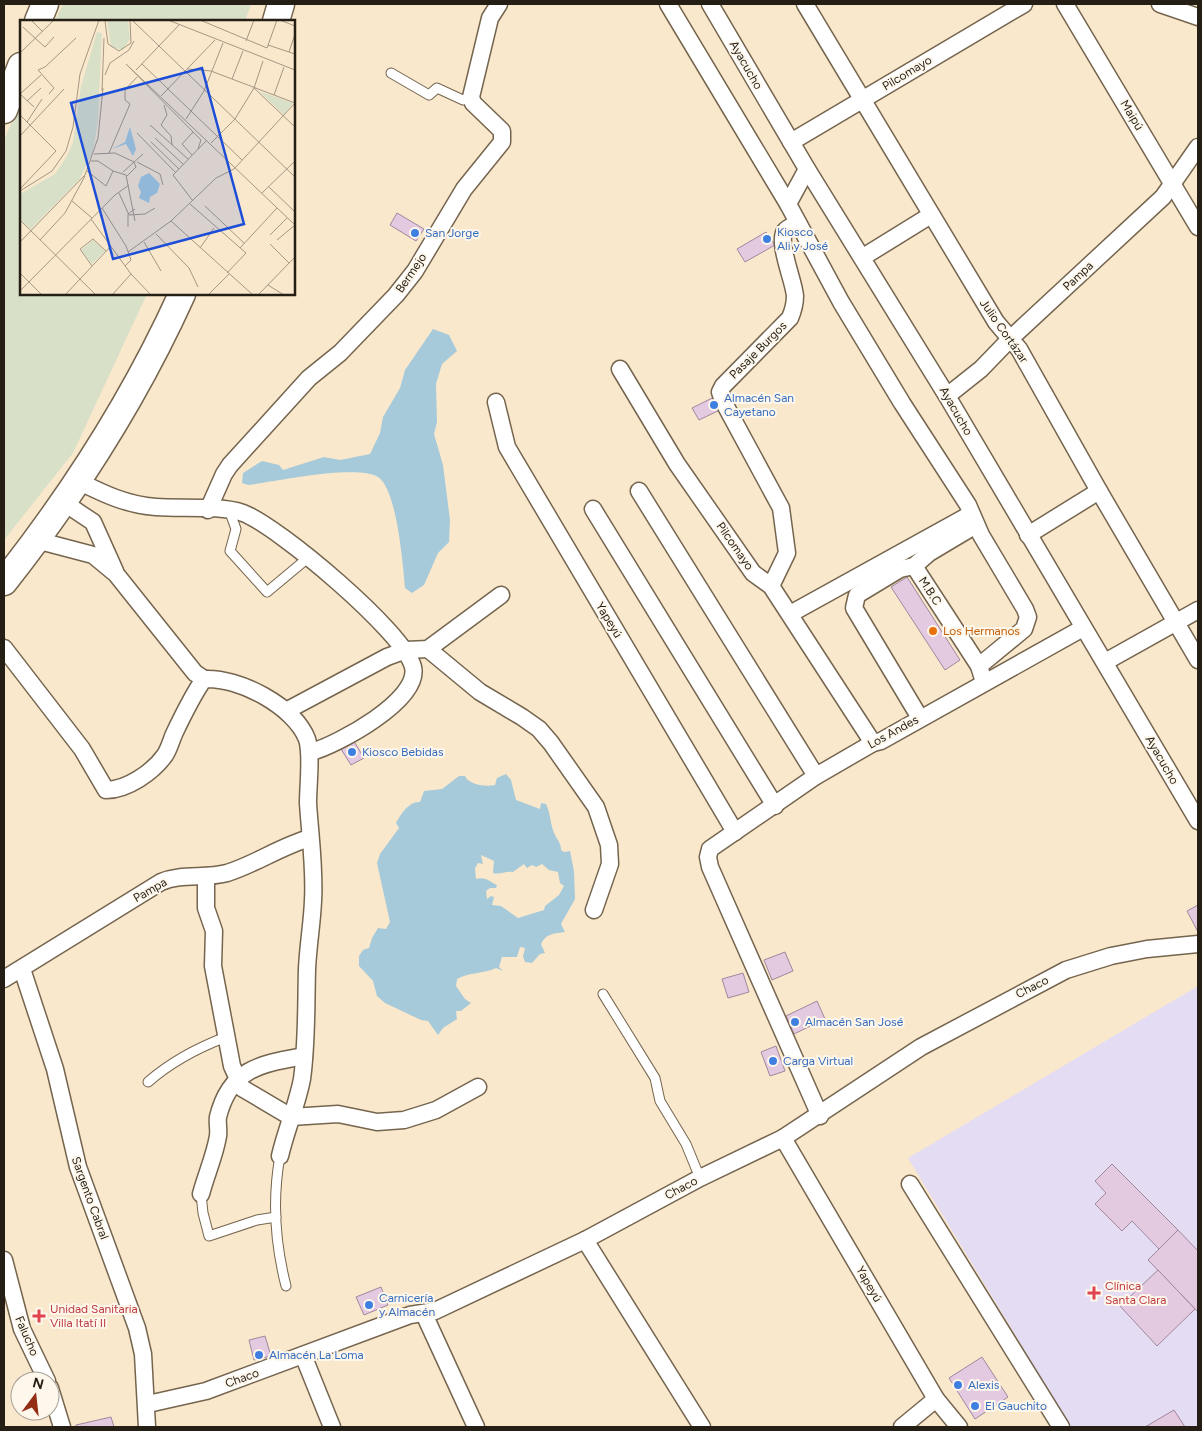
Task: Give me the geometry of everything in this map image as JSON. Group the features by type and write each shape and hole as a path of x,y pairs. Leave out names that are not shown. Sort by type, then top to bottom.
{"main road":[{"path":"38,20 45,4"},
{"path":"276,20 281,4"},
{"path":"4,110 20,69"},
{"path":"4,582 70,492 132,395 152,359 182,295"}],"street":[{"path":"471,97 490,18 498,4"},
{"path":"668,4 788,204 841,302 902,403 968,505 974,520 1028,617 1024,629 979,666 984,682"},
{"name":"Ayacucho","path":"710,4 807,169 947,396 1084,628 1193,799 1198,821"},
{"name":"Julio Cortázar","path":"805,4 996,322 1019,349 1098,491 1198,660"},
{"name":"Pilcomayo","path":"791,142 1024,4"},
{"name":"Maipú","path":"1065,4 1198,227"},
{"path":"1160,4 1198,17"},
{"name":"Bermejo","path":"208,510 230,465 309,378 346,347 396,295 415,271 464,189 502,142 502,131 473,103 471,97"},
{"name":"Pampa","path":"947,396 981,369 1010,339 1163,197 1198,148"},
{"path":"788,204 807,169"},
{"path":"862,257 932,215"},
{"name":"Pasaje Burgos","path":"771,586 787,553 781,508 723,401 720,392 723,386 790,318 794,308 795,296 783,246 783,235 786,230 798,223"},
{"name":"Pilcomayo","path":"620,369 677,464 753,573 771,586 873,743"},
{"name":"Yapeyú","path":"496,402 507,447 735,832"},
{"path":"639,491 816,776"},
{"path":"1028,535 1098,491"},
{"path":"70,492 155,507 229,510 263,522 333,577 406,650 414,668 410,686 404,695 374,719 326,748 311,752"},
{"path":"70,492 93,522 116,574"},
{"path":"593,509 775,806"},
{"path":"920,718 854,608 854,602 857,595 900,568 914,566 974,520"},
{"path":"790,614 974,520"},
{"path":"36,540 94,555 116,574 195,673 204,679 217,678 234,683 286,711 295,719 306,737 311,752 307,779 314,876 308,939 304,1056 301,1081 280,1156"},
{"name":"M.B.C","path":"914,566 979,666"},
{"path":"286,711 387,657 406,650 428,649 501,595"},
{"path":"1105,662 1198,610"},
{"name":"Los Andes","path":"820,1116 710,867 708,857 710,849 816,776 1084,628"},
{"path":"4,648 82,749 106,790 116,790 138,778 154,767 166,754 192,696 204,679"},
{"path":"428,649 480,692 539,729 596,807 609,845 610,864 594,910"},
{"name":"Pampa","path":"4,979 161,882 170,878 226,873 295,842 310,838"},
{"path":"206,876 206,908 214,931 213,966 226,1037 236,1079 242,1088 290,1117 338,1114 377,1122 404,1120 436,1110 478,1087"},
{"name":"Chaco","path":"148,1404 206,1391 410,1315 435,1311 585,1240 700,1178 783,1138 820,1116 921,1047 1066,970 1111,956 1147,949 1198,944"},
{"name":"Sargento Cabral","path":"22,969 55,1069 78,1166 137,1328 143,1354 148,1404 147,1427"},
{"path":"201,1194 218,1135 218,1116 236,1079 260,1066 304,1056"},
{"name":"Yapeyú","path":"783,1138 936,1399 959,1427"},
{"path":"910,1184 1061,1427"},
{"path":"585,1240 702,1427"},
{"name":"Falucho","path":"4,1260 10,1317 41,1371"},
{"path":"424,1314 476,1427"},
{"path":"303,1355 332,1427"},
{"path":"902,1427 936,1399"}],"lane":[{"path":"391,73 429,95 436,88 463,100 471,97"},
{"path":"229,510 236,528 230,552 267,592 309,557"},
{"path":"602,994 655,1078 660,1101 686,1144 700,1178"},
{"path":"148,1082 167,1065 200,1047 226,1037"},
{"path":"280,1156 275,1182 277,1252 286,1286"},
{"path":"201,1194 202,1214 209,1236 257,1220 276,1217"}],"shaded area":[{"name":"Clínica Santa Clara","path":"1198,986 1198,1427 1071,1427 908,1158"}],"green space":[{"path":"63,4 251,4 245,20 55,20"},
{"path":"20,102 20,295 147,295 73,453 4,540 4,140"}],"water":[{"path":"433,329 449,335 457,351 442,364 436,384 437,422 434,434 443,465 450,520 449,542 438,553 424,585 412,593 405,588 398,528 390,496 385,484 378,477 368,473 353,472 296,477 249,485 242,483 243,473 262,461 279,465 283,470 324,457 340,460 370,454 380,433 383,417 400,388 405,370"},
{"path":"506,774 511,780 516,800 540,809 541,803 546,804 553,831 561,850 564,852 570,851 574,871 575,899 561,924 565,932 545,938 541,944 545,953 540,954 532,963 525,962 523,957 525,948 520,947 517,957 502,957 499,967 503,971 496,968 457,979 456,986 465,999 471,1003 461,1011 456,1011 457,1019 443,1028 438,1035 428,1021 421,1020 385,1003 377,996 373,981 359,966 359,956 363,950 369,948 378,928 386,929 390,922 377,863 380,854 399,828 396,823 400,816 409,806 420,802 424,791 442,789 459,776 465,776 478,785 487,786 495,785 497,778","holes":["481,855 494,861 493,873 513,872 524,864 527,868 532,865 536,867 542,864 549,870 558,872 560,883 564,886 559,895 545,906 544,910 518,918 501,906 492,905 494,897 491,896 487,899 486,891 490,888 496,888 497,885 485,879 476,879 475,868 478,863 483,864"]}],"building":[{"path":"397,213 424,229 416,241 390,225"},
{"path":"766,232 775,245 745,262 737,249"},
{"path":"716,396 722,409 699,420 692,408"},
{"path":"907,577 960,660 945,670 891,587"},
{"name":"Kiosco Bebidas","path":"352,738 364,758 351,765 339,746"},
{"path":"1198,905 1198,932 1187,911"},
{"path":"785,952 793,971 772,980 764,960"},
{"path":"743,973 749,992 728,998 722,979"},
{"path":"817,1001 825,1019 794,1034 786,1016"},
{"name":"Carga Virtual","path":"776,1046 785,1071 770,1076 761,1052"},
{"path":"1112,1164 1178,1230 1159,1249 1132,1221 1122,1231 1095,1204 1106,1193 1095,1181"},
{"path":"1178,1230 1198,1251 1198,1312 1148,1260"},
{"path":"1158,1270 1195,1309 1157,1346 1120,1306"},
{"path":"381,1287 388,1305 364,1315 356,1297"},
{"path":"265,1336 271,1356 254,1360 249,1340"},
{"path":"982,1357 1008,1397 975,1419 949,1378"},
{"path":"1174,1410 1185,1427 1145,1427"},
{"path":"111,1417 114,1427 76,1427 76,1425"}],"place":[{"name":"San Jorge","path":"415,233"},
{"name":"Kiosco Ali y José","path":"767,239"},
{"name":"Almacén San Cayetano","path":"714,405"},
{"name":"Los Hermanos","path":"933,631"},
{"name":"Kiosco Bebidas","path":"352,752"},
{"name":"Almacén San José","path":"795,1022"},
{"name":"Carga Virtual","path":"773,1061"},
{"name":"Clínica Santa Clara","path":"1094,1293"},
{"name":"Carnicería y Almacén","path":"369,1305"},
{"name":"Unidad Sanitaria Villa Itatí II","path":"39,1316"},
{"name":"Almacén La Loma","path":"259,1355"},
{"name":"Alexis","path":"958,1385"},
{"name":"El Gauchito","path":"975,1406"}]}
